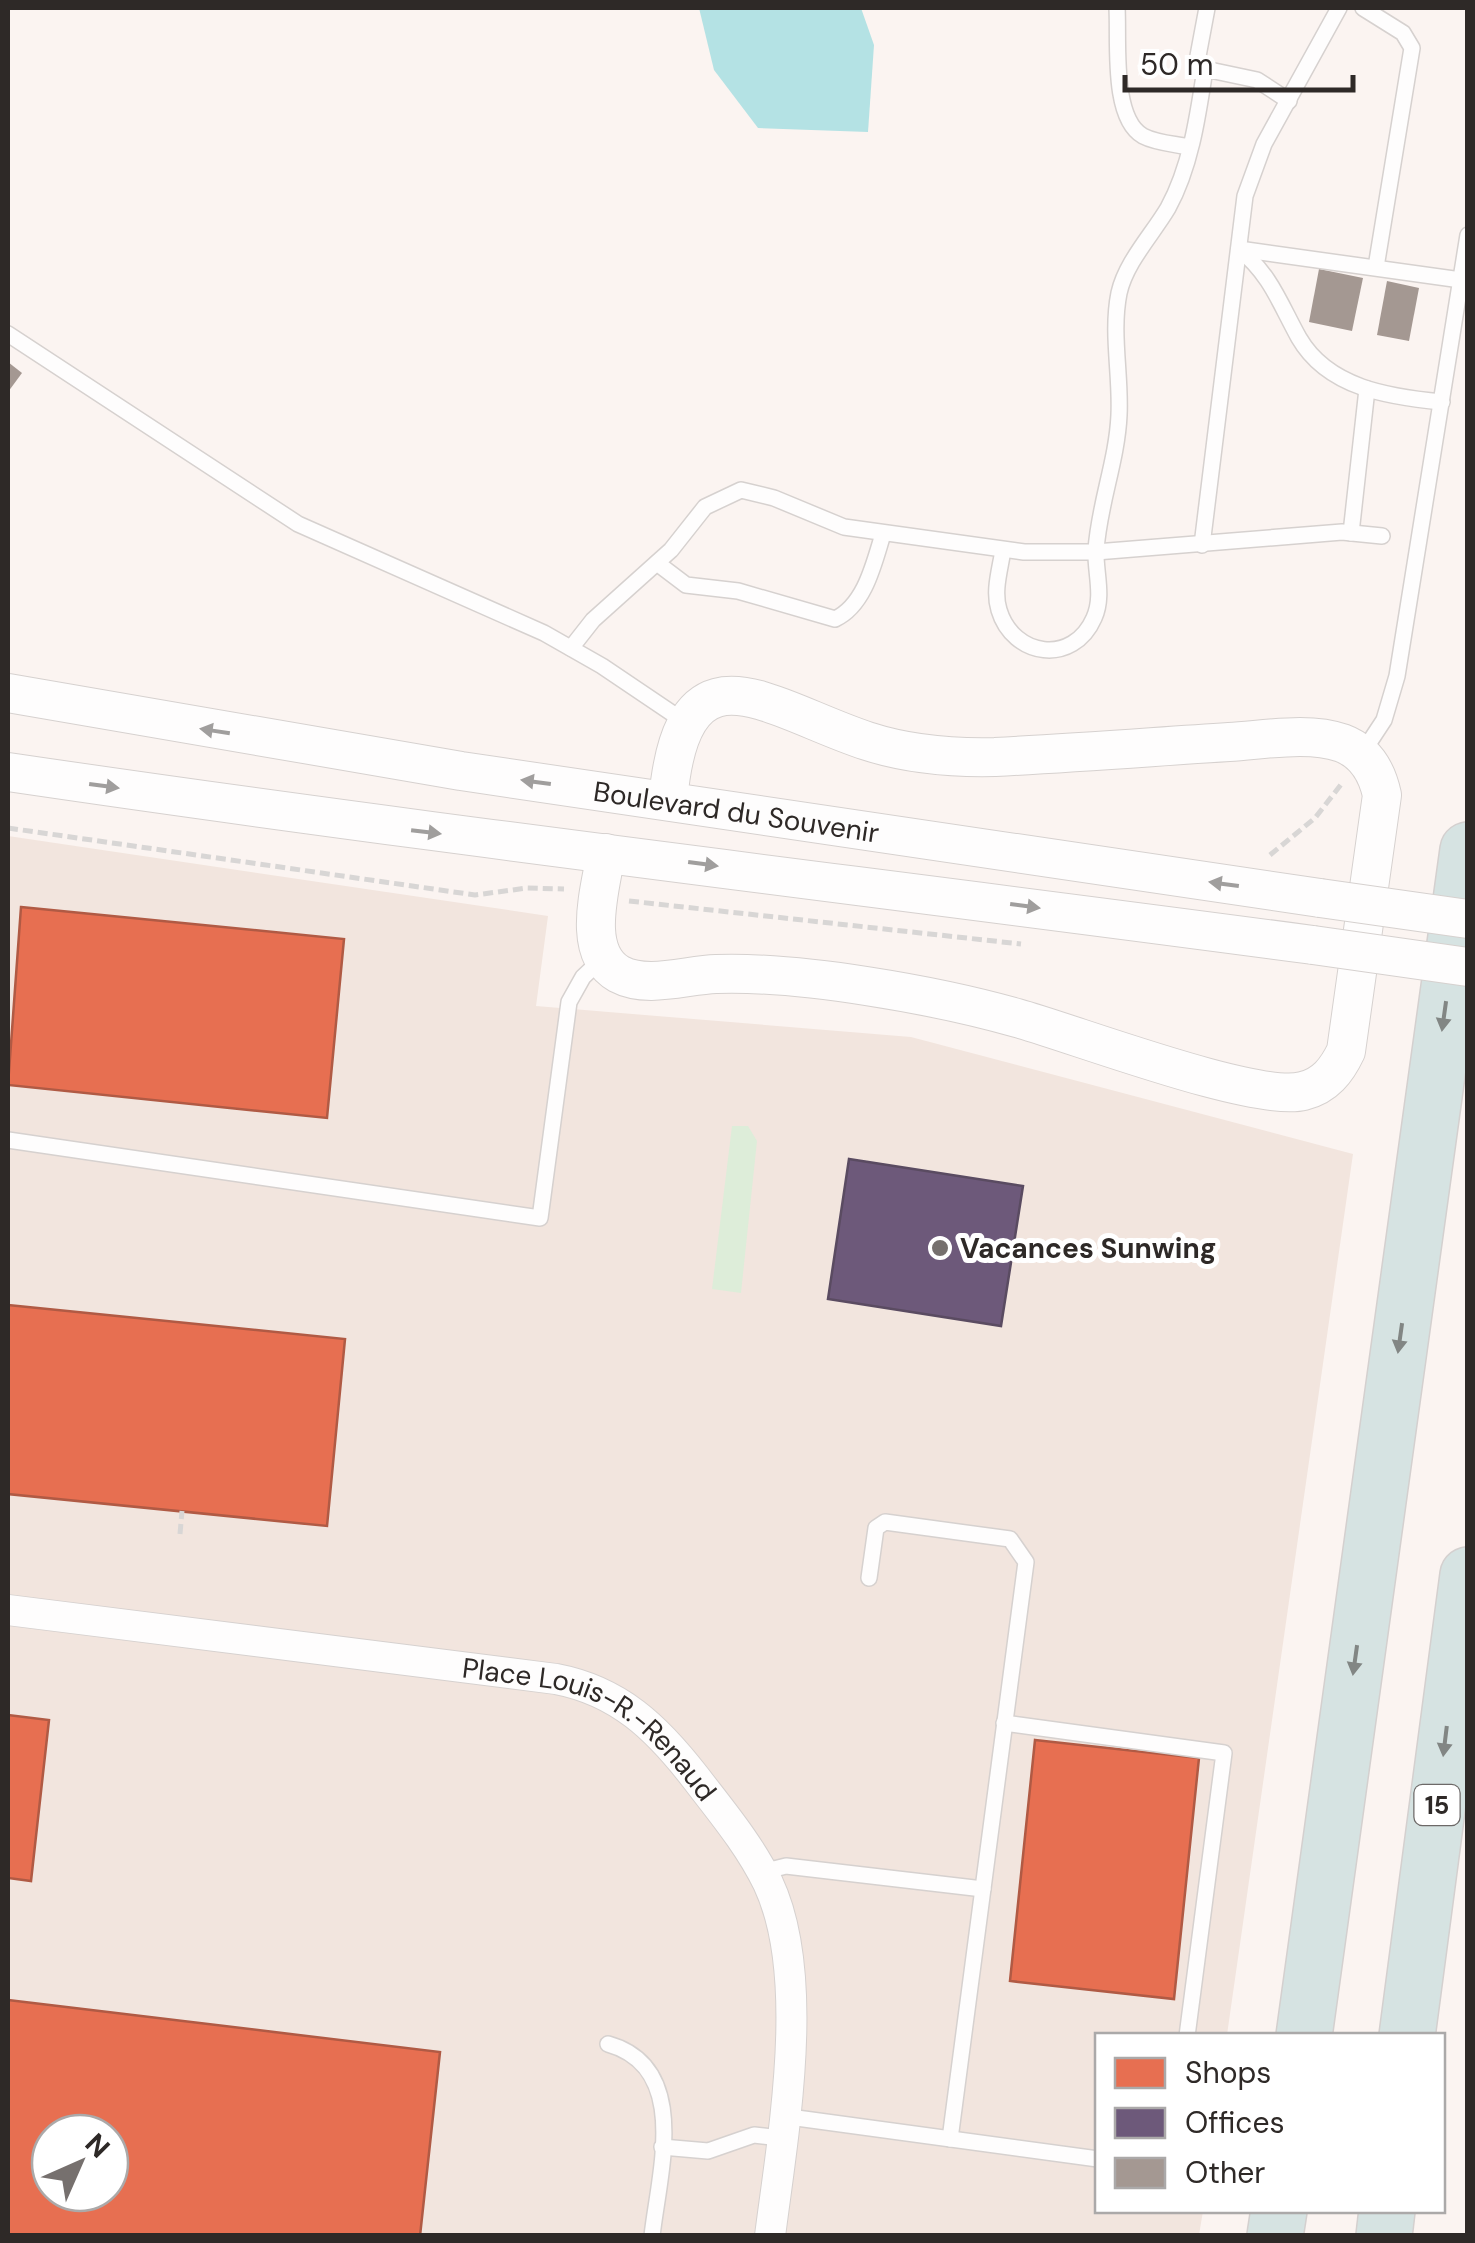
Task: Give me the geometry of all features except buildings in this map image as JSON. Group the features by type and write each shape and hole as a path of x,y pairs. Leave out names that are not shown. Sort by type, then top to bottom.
{"highway":[{"path":"1304,2033 1468,850"},
{"name":"15","path":"1407,2033 1468,1575"},
{"path":"1318,2033 1320,1921"}],"street":[{"name":"Boulevard du Souvenir","path":"8,693 461,771 1468,919"},
{"path":"606,853 596,914 603,958 615,972 631,979 766,976 953,1004 1014,1017 1267,1092 1302,1092 1324,1082 1338,1067 1351,1033 1381,818 1379,781 1361,755 1329,740 1288,739 994,757 932,754 872,743 773,702 740,694 711,700 685,722 673,757 668,800"},
{"name":"Boulevard du Souvenir","path":"8,772 372,826 1468,966"},
{"name":"Place Louis-R.-Renaud","path":"8,1610 556,1679 597,1689 648,1722 674,1750 762,1872 786,1934 793,1998 770,2236"}],"lane":[{"path":"1118,8 1121,101 1128,121 1144,137 1190,147"},
{"path":"1003,550 996,599 1004,624 1015,640 1041,652 1066,646 1092,623 1099,597 1096,552 1119,417 1119,293 1169,205 1190,147 1205,69 1198,56 1207,8"},
{"path":"1363,8 1403,34 1412,48 1376,266"},
{"path":"1202,544 1240,248 1240,216 1253,172 1333,9"},
{"path":"1205,69 1257,80 1289,101"},
{"path":"1361,755 1392,701 1468,235"},
{"path":"1240,248 1461,280"},
{"path":"1240,248 1274,286 1312,355 1338,376 1397,398 1442,402"},
{"path":"8,334 298,524 571,648 685,722"},
{"path":"1351,533 1368,389"},
{"path":"571,648 593,620 657,563 705,506 741,490 774,498 824,521 882,534 1003,550 1096,552 1351,533 1382,536"},
{"path":"657,563 686,586 738,591 834,619 850,608 864,586 882,534"},
{"path":"8,1140 540,1218 569,1002 583,977 603,958"},
{"path":"869,1578 876,1528 886,1522 1010,1539 1026,1562 950,2138"},
{"path":"1004,1724 1224,1753 1187,2033"},
{"path":"762,1872 786,1866 983,1889"},
{"path":"608,2044 639,2059 654,2076 662,2099 662,2146 652,2236"},
{"path":"662,2146 708,2151 781,2127 950,2138 1095,2159"}],"path":[{"path":"1268,858 1315,818 1361,755"},
{"path":"8,828 476,895 548,887"},
{"path":"643,904 1037,946"},
{"path":"180,1534 182,1512"}],"shaded area":[{"path":"8,836 548,916 536,1006 911,1037 1353,1154 1227,2033 1095,2033 1095,2213 1203,2213 1199,2235 8,2236"}],"green space":[{"path":"732,1126 748,1126 757,1141 741,1293 712,1289"}],"water":[{"path":"699,8 861,8 874,45 868,132 758,128 714,70"}],"place":[{"name":"Vacances Sunwing","path":"940,1248"}]}
